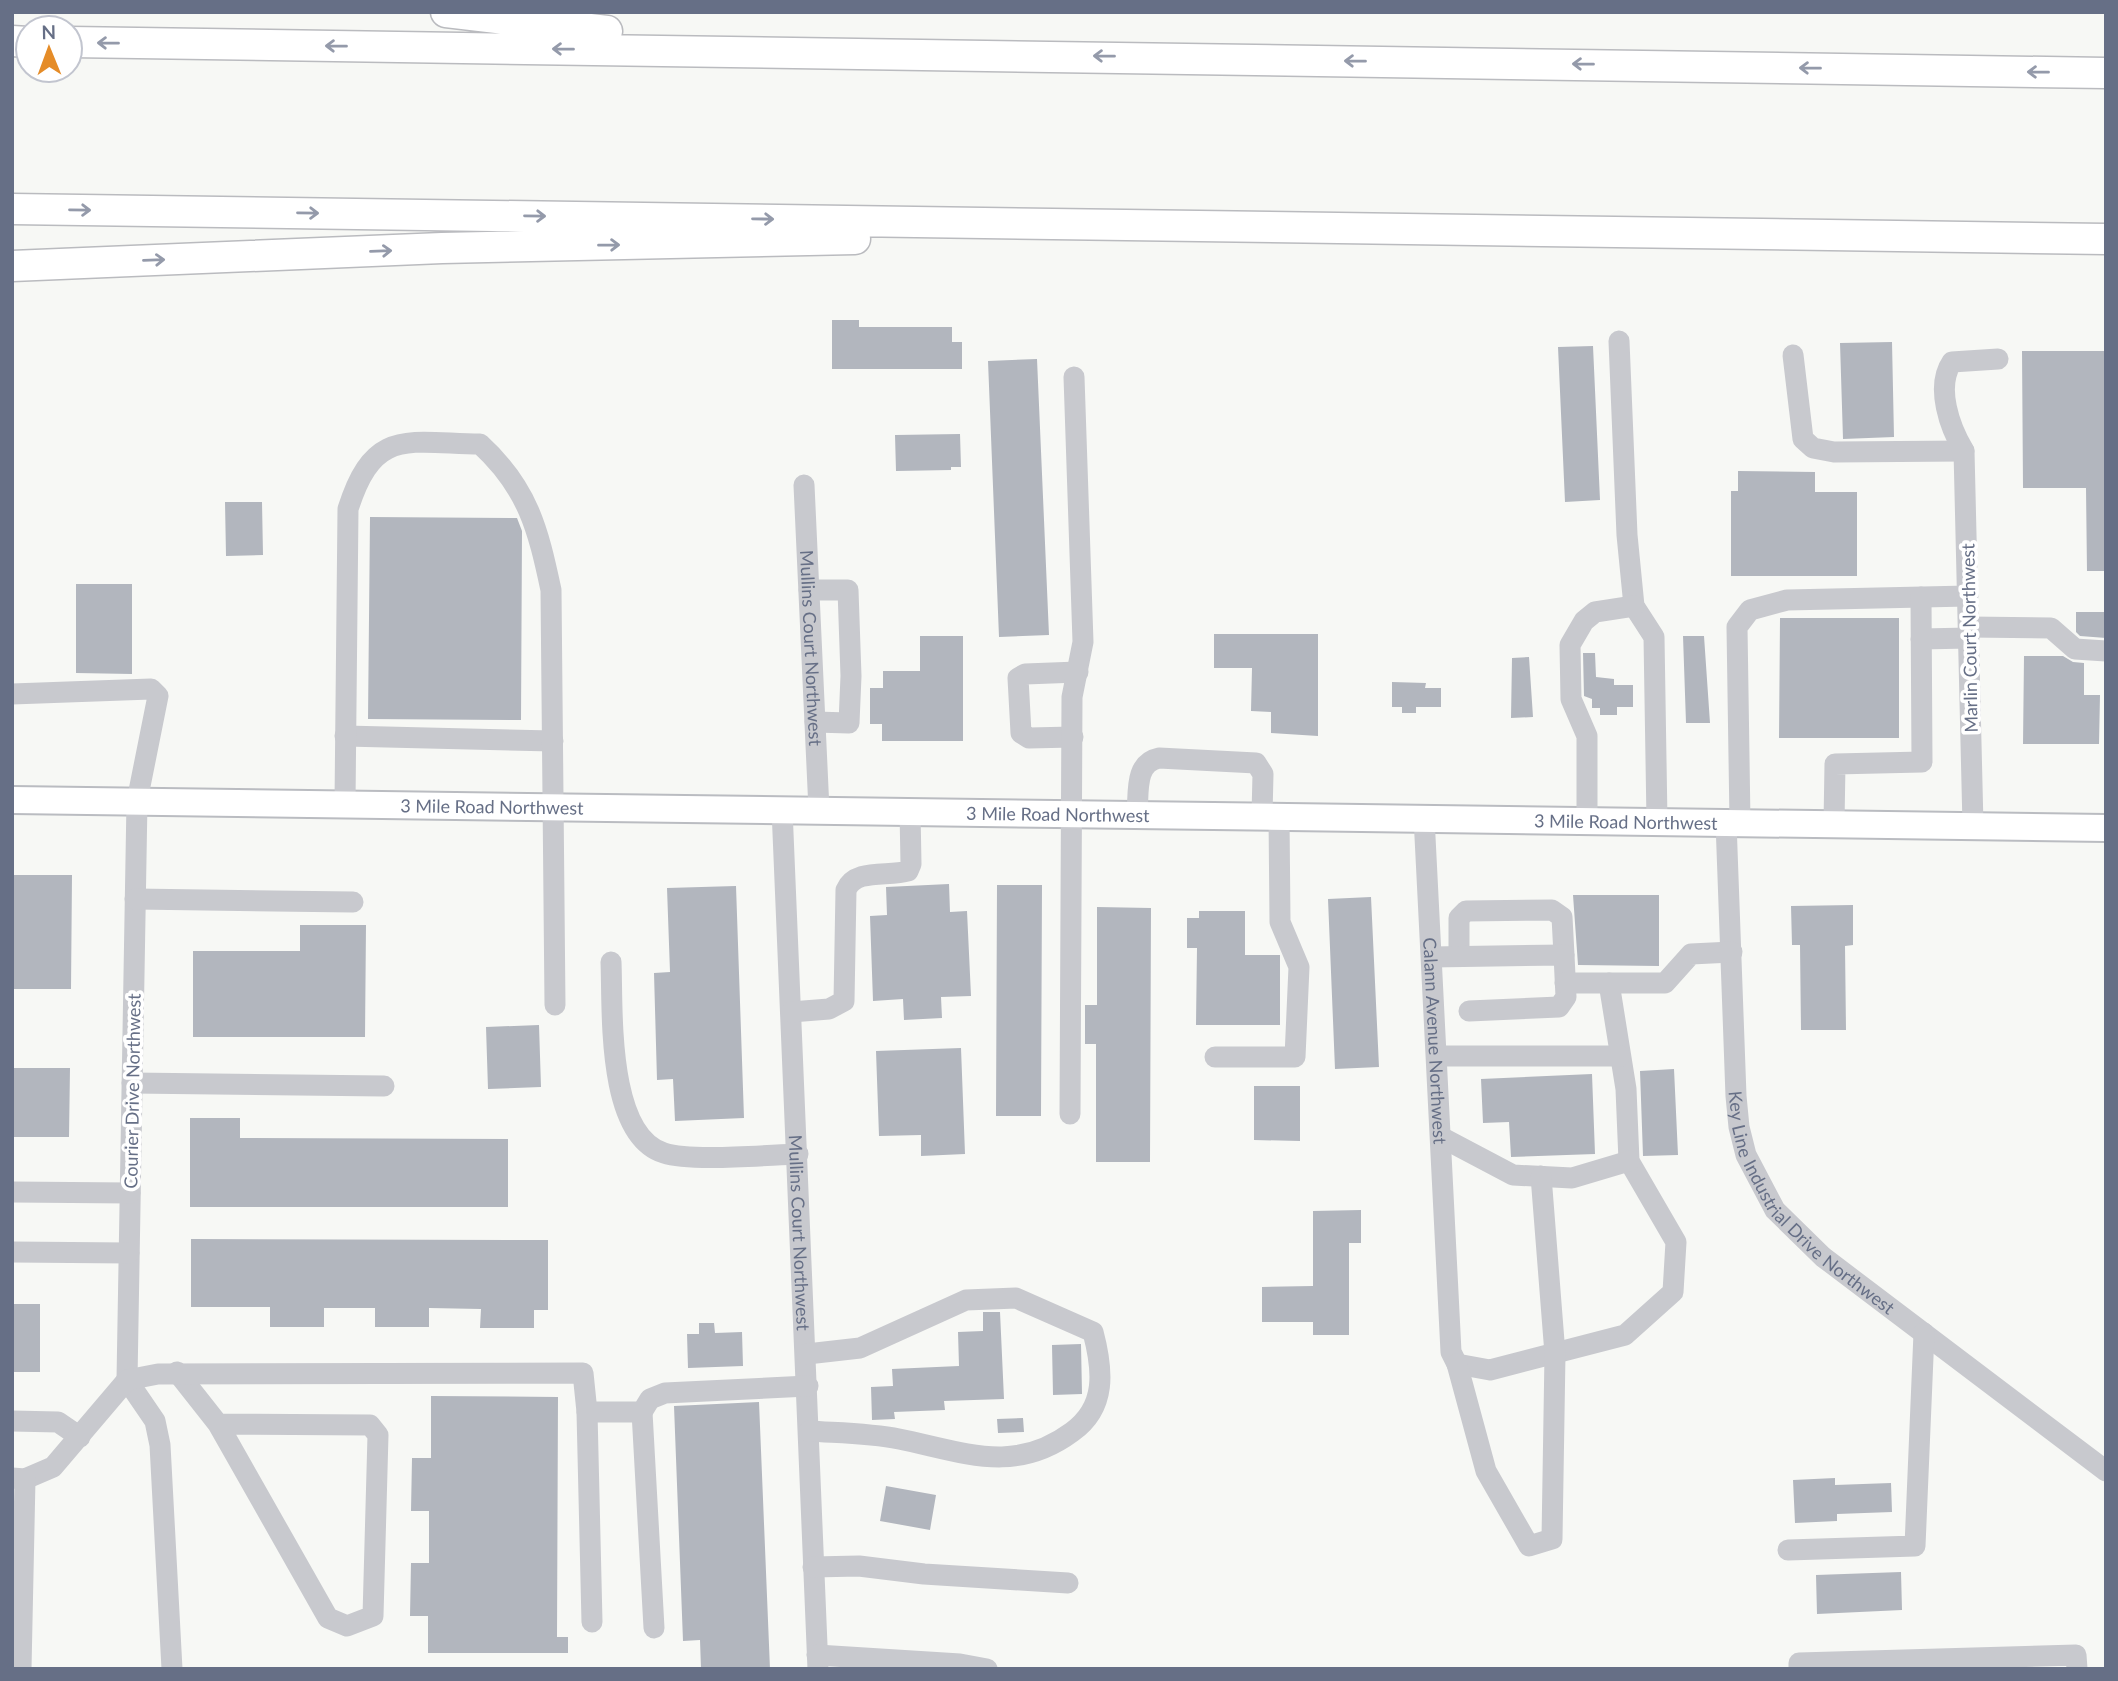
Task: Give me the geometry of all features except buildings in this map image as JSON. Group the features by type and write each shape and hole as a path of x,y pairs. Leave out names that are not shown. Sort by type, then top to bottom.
{"highway":[{"path":"446,12 564,28 926,54"},
{"path":"84,42 2106,73"},
{"path":"12,209 2106,239"},
{"path":"12,266 442,248 1362,229"}],"main road":[{"name":"3 Mile Road Northwest","path":"12,800 2106,828"}],"street":[{"path":"1619,341 1627,535 1634,606 1654,638 1657,821"},
{"path":"1794,355 1803,439 1813,448 1834,452 1964,451 1948,414 1945,372 1952,362 1998,359"},
{"path":"1070,1114 1072,685 1078,672 1083,642 1074,377"},
{"path":"345,803 348,509 359,475 378,452 402,443 480,444 502,464 519,487 538,528 551,590 555,1005"},
{"name":"Marlin Court Northwest","path":"1964,451 1973,826"},
{"name":"Mullins Court Northwest","path":"804,485 819,810"},
{"path":"809,590 848,590 851,676 849,723 815,722"},
{"name":"Key Line Industrial Drive Northwest","path":"1968,596 1787,600 1751,610 1737,627 1732,952 1739,1127 1758,1181 1775,1210 1824,1257 2106,1471"},
{"path":"1834,824 1835,764 1922,762 1921,597"},
{"path":"1587,820 1587,736 1571,699 1570,645 1584,621 1595,612 1634,606"},
{"path":"1921,639 1969,632 2051,628 2075,649 2106,650"},
{"path":"1073,737 1028,738 1021,733 1016,686 1018,678 1025,674 1078,672"},
{"name":"Courier Drive Northwest","path":"12,694 156,692 158,696 137,801 127,1380"},
{"path":"345,736 554,741"},
{"path":"1137,814 1141,772 1151,760 1159,758 1256,763 1263,774 1270,816 1280,922 1299,967 1295,1057 1215,1056"},
{"name":"Mullins Court Northwest","path":"782,809 807,1354 817,1662"},
{"path":"791,1012 830,1009 844,1001 846,890 849,882 857,877 908,871 911,864 910,811"},
{"name":"Calann Avenue Northwest","path":"1424,817 1451,1352 1457,1364 1486,1471 1529,1546 1552,1539 1555,1354"},
{"path":"135,899 353,902"},
{"path":"1459,956 1459,918 1466,911 1552,910 1562,917 1566,997 1559,1007 1469,1011"},
{"path":"1565,983 1665,983 1691,954 1732,952"},
{"path":"1432,957 1564,955"},
{"path":"611,962 615,1067 638,1133 663,1153 685,1156 798,1154"},
{"path":"1457,1364 1490,1370 1625,1335 1673,1292 1676,1242 1629,1161 1620,1056 1609,983"},
{"path":"1437,1056 1620,1056"},
{"path":"132,1083 384,1086"},
{"path":"1441,1137 1513,1175 1572,1178 1629,1161"},
{"path":"1541,1176 1555,1354"},
{"path":"12,1192 130,1193"},
{"path":"12,1252 129,1253"},
{"path":"807,1354 860,1348 966,1300 1016,1298 1093,1332 1100,1359 1097,1406 1086,1422 1051,1448 1024,1457 965,1452 898,1438 809,1431"},
{"path":"1788,1550 1915,1546 1924,1333"},
{"path":"177,1372 218,1424 328,1618 347,1626 373,1616 377,1435 370,1425 218,1424"},
{"path":"21,1669 19,1478 53,1467 127,1380 177,1372 583,1373 587,1412 592,1622"},
{"path":"127,1380 155,1421 160,1445 172,1669"},
{"path":"654,1628 642,1412 650,1399 665,1393 808,1386"},
{"path":"587,1412 642,1412"},
{"path":"12,1421 58,1422 80,1437"},
{"path":"813,1567 859,1566 924,1574 1068,1583"},
{"path":"1799,1669 1798,1663 2076,1655 2077,1669"},
{"path":"817,1662 960,1664 987,1669"}]}
